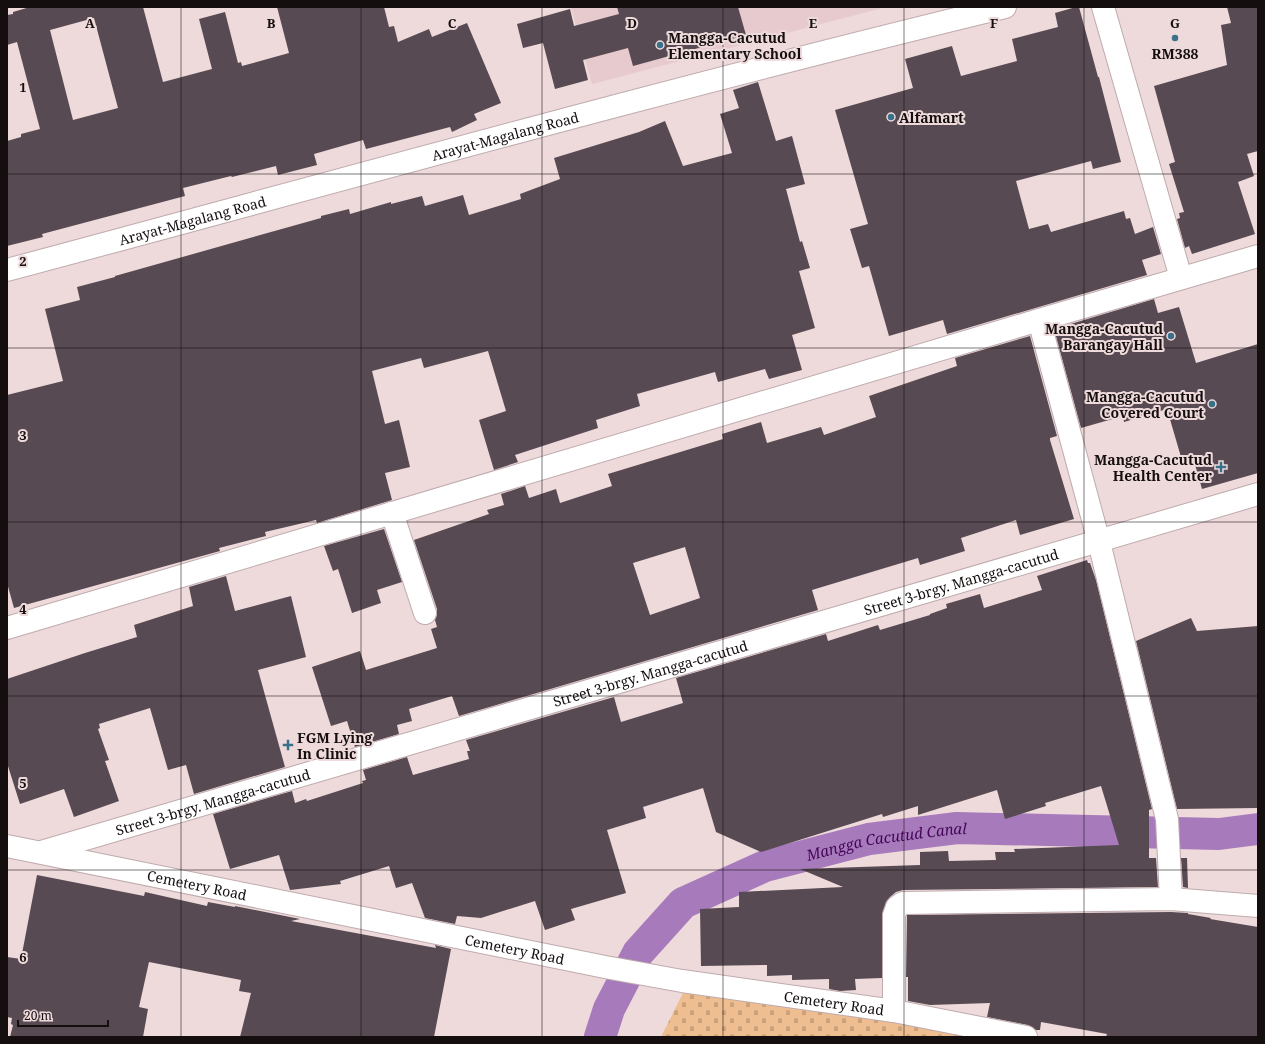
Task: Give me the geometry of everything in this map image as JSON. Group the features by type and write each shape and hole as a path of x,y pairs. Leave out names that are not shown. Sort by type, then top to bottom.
{"street":[{"name":"Arayat-Magalang Road","path":"7,270 662,94 884,36 1005,7"},
{"path":"1103,7 1181,278"},
{"path":"7,628 1258,256"},
{"path":"1039,320 1099,542 1167,819 1171,899"},
{"name":"Street 3-brgy. Mangga-cacutud","path":"42,852 1258,494"},
{"path":"392,513 425,613"},
{"name":"Cemetery Road","path":"7,846 605,967 670,979 894,1011 1026,1037"},
{"path":"894,1011 894,915 897,907 903,903 1171,899 1258,906"}],"shaded area":[{"name":"Mangga-Cacutud Elementary School","path":"571,7 886,7 592,84"}],"green space":[{"path":"687,985 978,1037 661,1037"}],"building":[{"path":"30,7 143,7 163,82 212,69 199,19 225,12 238,63 241,62 242,66 289,53 277,7 384,7 389,27 394,26 398,42 429,29 432,37 467,23 501,103 474,114 477,120 452,132 450,127 366,149 363,140 314,154 317,165 278,175 276,166 183,188 185,196 42,234 43,237 7,246 7,141 21,137 21,134 40,129 17,42 7,45 7,15 13,14 13,12","holes":["94,18 118,108 73,120 50,30"]},
{"path":"617,7 738,7 746,35 633,66 628,48 583,60 588,80 555,89 543,43 523,48 517,24 570,9 574,26 619,14"},
{"path":"1079,7 1121,162 1093,169 1091,161 1016,181 1029,229 1048,224 1051,232 1124,211 1126,219 1130,218 1135,234 1153,227 1161,254 1142,260 1147,275 947,334 943,320 889,336 869,266 862,268 850,229 868,224 835,110 913,88 905,59 952,46 961,76 1017,61 1012,39 1058,27 1055,13"},
{"path":"1227,7 1258,7 1258,151 1247,154 1254,176 1238,182 1255,234 1192,254 1189,246 1185,248 1177,219 1180,218 1179,213 1184,212 1169,164 1175,162 1154,86 1227,65 1221,25 1231,23"},
{"path":"758,82 776,141 792,136 805,184 786,189 800,242 802,241 810,268 799,271 815,328 792,335 802,370 769,379 765,369 718,382 715,372 637,394 640,406 596,420 598,428 515,455 518,462 494,470 479,420 506,411 488,351 424,368 421,358 372,371 385,424 399,420 410,467 385,473 392,500 317,523 316,520 265,532 266,536 219,548 220,551 14,608 7,583 7,395 63,381 45,309 80,300 77,287 349,209 350,214 391,202 391,204 422,196 425,206 463,195 469,215 521,199 520,194 560,179 554,158 639,132 665,121 683,166 732,153 720,114 739,108 733,90"},
{"path":"1154,299 1158,313 1179,307 1196,363 1258,344 1258,473 1202,489 1192,454 1181,457 1167,409 1124,422 1123,416 1081,428 1054,329"},
{"path":"1030,336 1057,436 1050,438 1050,440 1074,519 1020,535 1016,520 961,538 965,551 920,565 918,558 812,590 818,610 459,716 452,696 409,709 412,721 397,725 399,734 355,747 347,721 331,726 312,667 360,651 366,670 437,648 431,629 437,627 435,620 437,609 414,540 489,514 487,510 504,505 501,494 525,486 529,498 556,489 560,503 612,486 608,474 723,439 722,434 761,422 767,443 821,427 824,435 876,417 869,396 957,366 955,358","holes":["685,547 700,598 650,615 633,563"]},
{"path":"384,529 402,582 377,590 381,603 352,613 338,569 333,571 324,546"},
{"path":"1087,560 1088,563 1090,563 1096,580 1152,809 1149,810 1149,858 1156,858 1158,887 903,890 896,892 886,902 882,915 882,978 855,979 856,990 840,991 829,989 829,979 792,980 792,975 767,976 767,965 701,966 700,909 739,907 739,892 843,887 800,869 920,865 920,852 948,851 949,861 996,860 995,852 1015,852 1014,849 1119,845 1101,786 1045,803 1046,806 1005,819 997,790 918,815 918,806 883,817 882,814 761,852 716,832 703,788 643,807 646,818 607,830 626,893 571,909 575,920 545,930 535,901 481,918 457,916 455,924 425,918 412,883 396,888 389,866 340,881 341,884 290,890 279,855 230,869 213,814 292,791 295,803 306,799 307,801 363,783 362,781 366,780 363,770 407,757 413,775 469,759 467,751 470,751 466,740 614,697 621,722 683,703 676,678 826,634 828,641 878,625 880,630 930,615 947,608 946,604 980,594 984,608 1042,590 1037,576"},
{"path":"226,576 235,611 291,596 306,657 258,670 285,767 194,794 186,765 168,770 150,708 99,724 100,728 98,729 109,760 105,761 119,801 74,817 64,789 20,804 7,763 7,679 137,637 134,625 193,606 189,587"},
{"path":"1191,618 1197,631 1258,626 1258,808 1177,809 1136,641"},
{"path":"1181,858 1187,858 1188,888 1183,887"},
{"path":"37,875 144,896 145,892 207,906 208,902 235,906 300,919 291,921 436,948 435,945 451,949 434,1037 240,1037 251,993 239,991 241,980 149,962 139,1007 148,1009 143,1037 10,1037 13,1025 11,1024 12,1018 7,1017 7,957 21,959"},
{"path":"1188,913 1211,918 1210,919 1258,927 1258,1037 1106,1037 1107,1034 1041,1022 1040,1030 1036,1030 1028,1025 987,1017 990,1003 930,1005 908,1001 908,977 906,977 907,915"}],"waterway":[{"name":"Mangga Cacutud Canal","path":"600,1037 609,1009 638,953 683,903 765,866 869,839 957,828 1219,834 1258,829"}],"place":[{"name":"RM388","path":"1175,38"},
{"name":"Mangga-Cacutud Elementary School","path":"660,45"},
{"name":"Alfamart","path":"891,117"},
{"name":"Mangga-Cacutud Barangay Hall","path":"1171,336"},
{"name":"Mangga-Cacutud Covered Court","path":"1212,404"},
{"name":"Mangga-Cacutud Health Center","path":"1221,467"},
{"name":"FGM Lying In Clinic","path":"288,745"}]}
